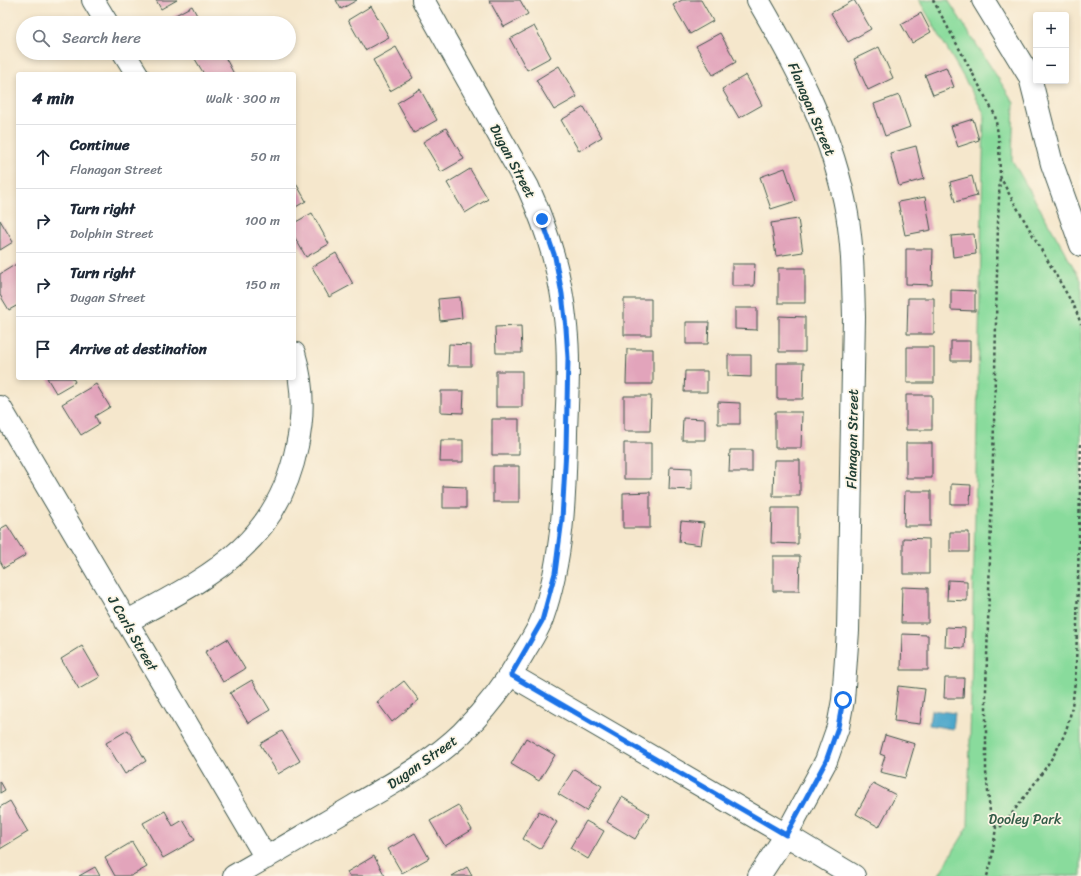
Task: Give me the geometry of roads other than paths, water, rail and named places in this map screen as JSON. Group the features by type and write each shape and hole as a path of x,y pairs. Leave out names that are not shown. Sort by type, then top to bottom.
{"street":[{"path":"93,0 102,16"},
{"name":"Dugan Street","path":"234,876 404,777 436,755 460,735 478,716 511,675 542,621 555,573 562,519 566,449 568,358 563,301 555,257 542,219 528,187 423,0"},
{"name":"Flanagan Street","path":"758,0 805,84 819,117 840,182 847,214 853,276 854,325 848,623 843,700 838,727 826,761 786,835 759,876"},
{"path":"983,0 1030,76 1052,164 1081,245"},
{"path":"128,60 136,72"},
{"path":"126,622 210,574 244,547 256,535 268,519 291,471 300,432 302,410 301,389 296,359"},
{"name":"J Carls Street","path":"0,408 266,858"},
{"path":"511,675 854,876"}],"water":[{"path":"931,710 955,713 953,729 929,725"}],"park label":[{"name":"Dooley Park","path":"1025,819"}]}
